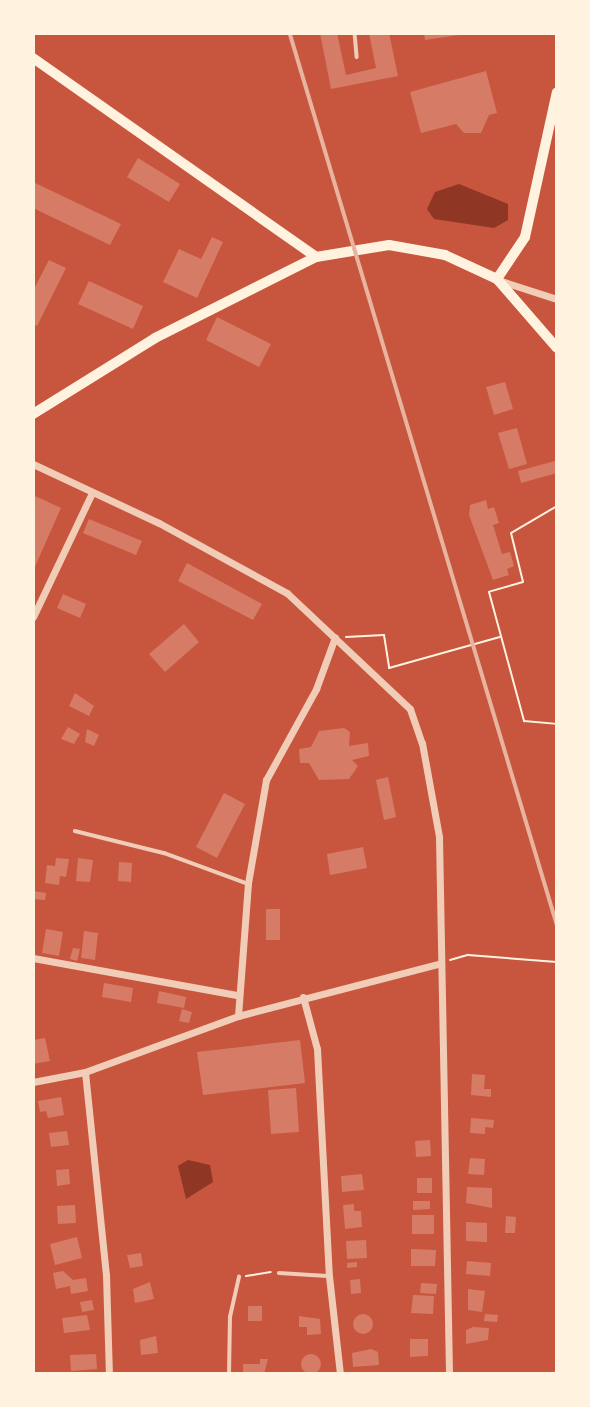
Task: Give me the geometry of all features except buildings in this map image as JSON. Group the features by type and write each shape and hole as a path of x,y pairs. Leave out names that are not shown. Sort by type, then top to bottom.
{"main road":[{"path":"33,58 316,257"},
{"path":"497,279 526,237 553,125 557,92"},
{"path":"33,414 155,338 316,257 389,245 445,256 497,279 557,348"}],"street":[{"path":"497,279 557,299"},
{"path":"33,464 159,523 287,593 410,709 422,743 439,837 449,1374"},
{"path":"33,617 92,493"},
{"path":"237,1016 248,883 266,780 316,690 335,637"},
{"path":"33,958 237,995"},
{"path":"33,1082 85,1072 237,1016 440,963"},
{"path":"303,997 317,1049 329,1276 340,1374"},
{"path":"85,1072 106,1275 109,1374"}],"lane":[{"path":"355,33 357,57"},
{"path":"75,831 164,853 248,883"},
{"path":"279,1273 329,1276"},
{"path":"229,1374 230,1317 239,1277"}],"path":[{"path":"557,506 511,533 523,582 489,592 524,721 557,724"},
{"path":"335,637 384,635 390,668 501,636"},
{"path":"440,963 468,955 557,962"},
{"path":"239,1277 279,1273"}],"shaded area":[{"path":"459,184 508,204 508,220 494,228 434,219 427,209 435,192"},
{"path":"188,1160 210,1165 213,1182 186,1199 178,1166"}],"railway":[{"path":"290,33 557,924"}]}
